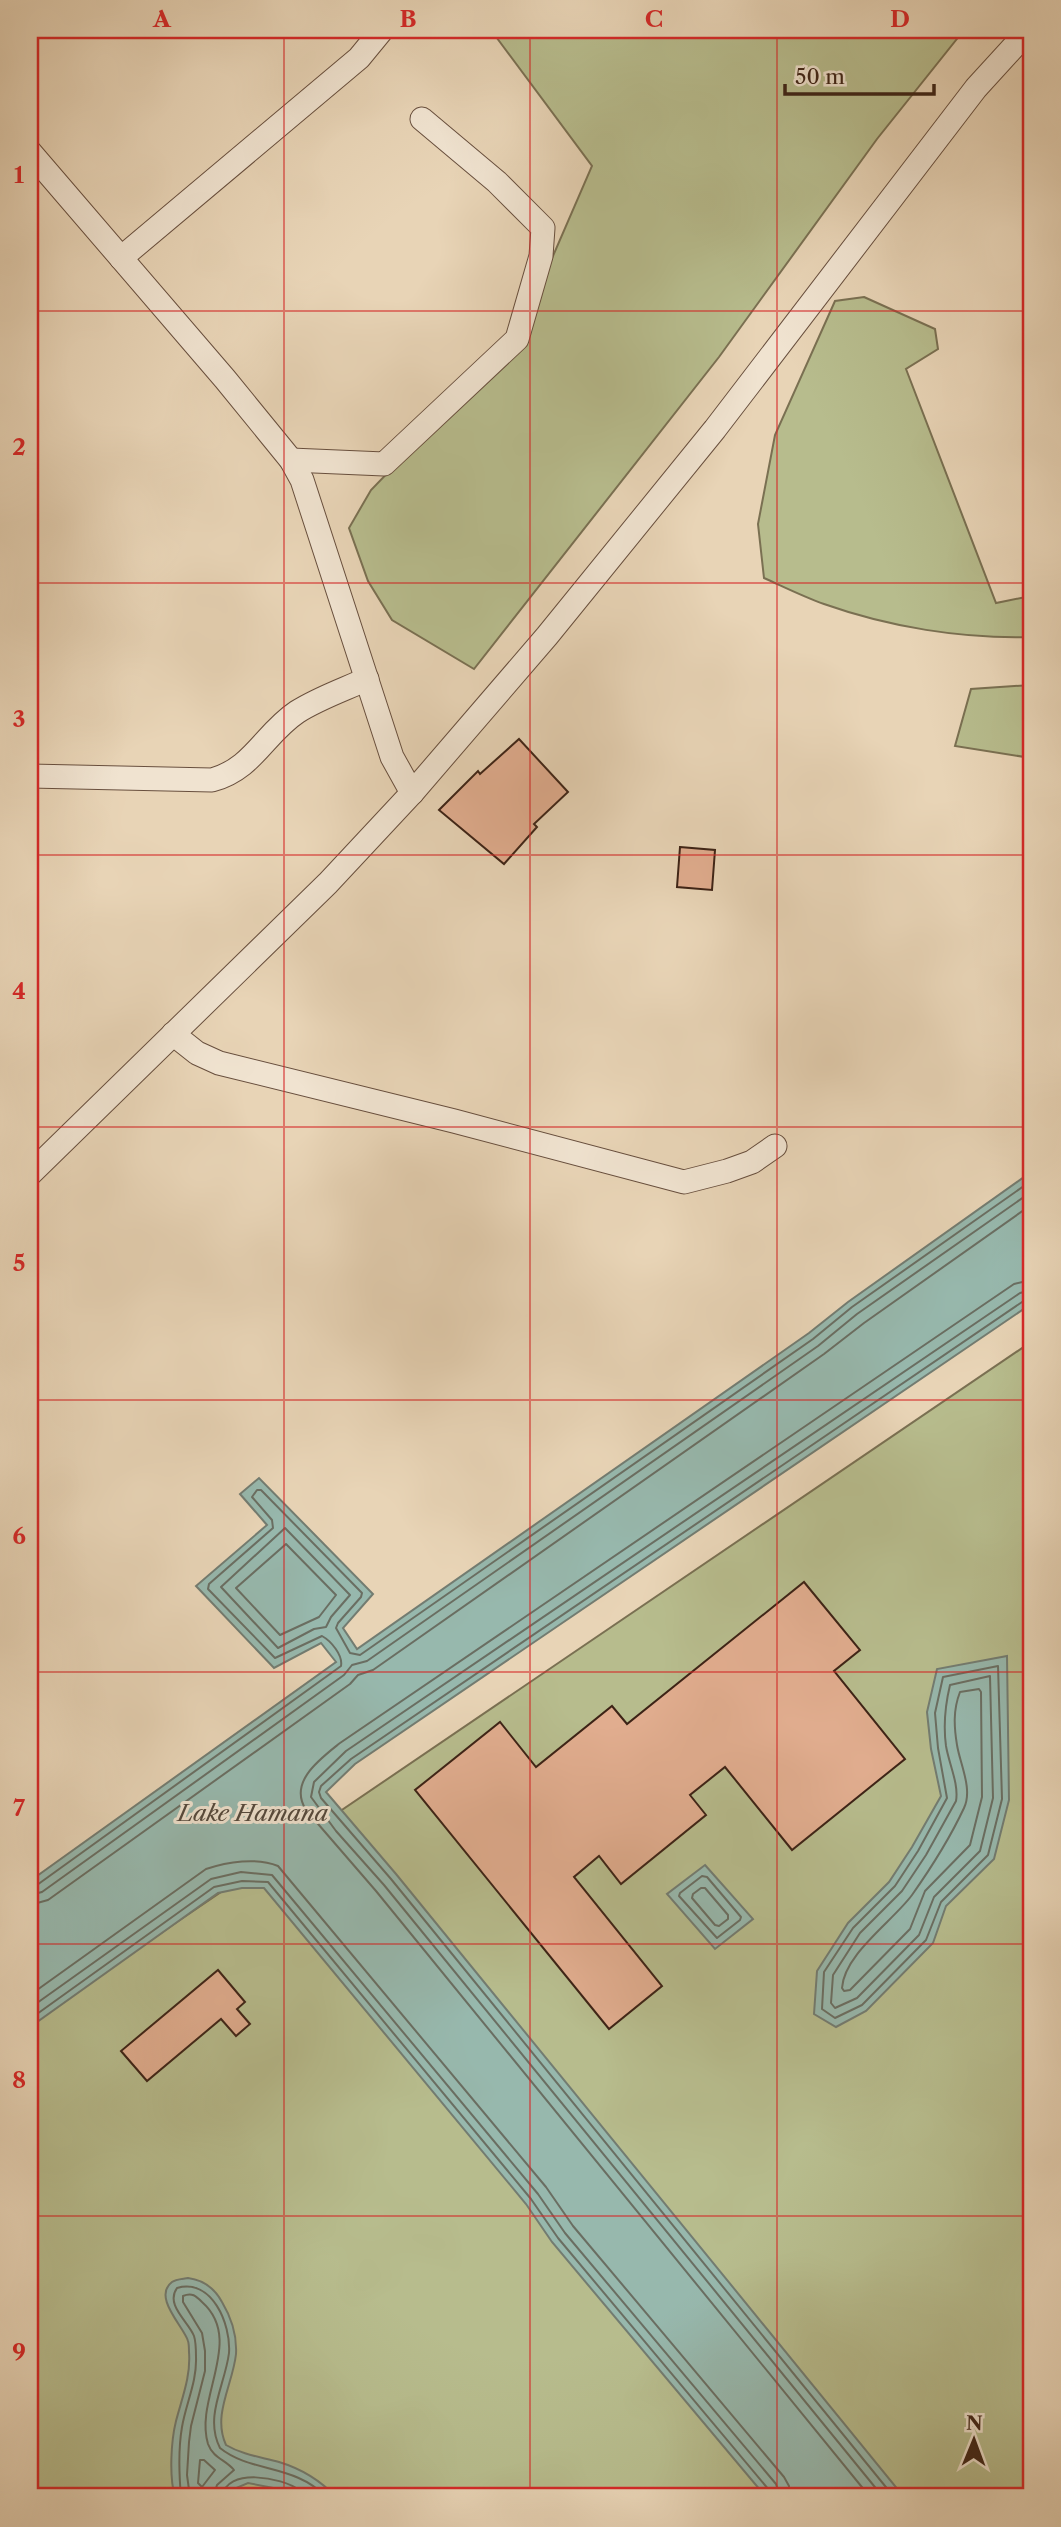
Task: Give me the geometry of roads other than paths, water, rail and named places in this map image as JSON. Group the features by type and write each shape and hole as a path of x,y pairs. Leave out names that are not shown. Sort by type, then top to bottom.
{"street":[{"path":"121,258 343,73 382,30"},
{"path":"30,1174 328,883 412,793 547,636 715,429 976,88 1029,30"},
{"path":"291,460 384,464 517,340 541,256 543,228 497,182 422,119"},
{"path":"30,152 291,460 302,480 392,757 412,793"},
{"path":"30,776 212,780 227,776 243,766 295,713 326,696 367,679"},
{"path":"173,1034 197,1053 219,1063 684,1182 752,1162 775,1146"}],"water":[{"name":"Lake Hamana","path":"1031,1172 1031,1304 355,1764 326,1792 396,1874 904,2497 766,2497 552,2242 526,2204 264,1888 242,1888 218,1893 30,2027 30,1881 336,1662 321,1643 274,1668 196,1586 267,1525 240,1494 259,1478 373,1594 343,1628 357,1649 809,1333 848,1302"},
{"path":"1007,1656 1009,1800 994,1859 946,1906 933,1943 866,2011 836,2027 814,2014 817,1971 848,1923 889,1882 941,1796 931,1749 927,1712 937,1669"},
{"path":"705,1865 753,1919 715,1949 667,1894"},
{"path":"188,2278 204,2283 216,2293 228,2314 234,2334 236,2354 221,2422 226,2445 295,2468 317,2480 336,2497 297,2497 289,2491 248,2483 236,2488 226,2497 175,2497 171,2469 172,2449 187,2378 189,2348 185,2335 167,2304 166,2296 167,2288 172,2282"}]}
